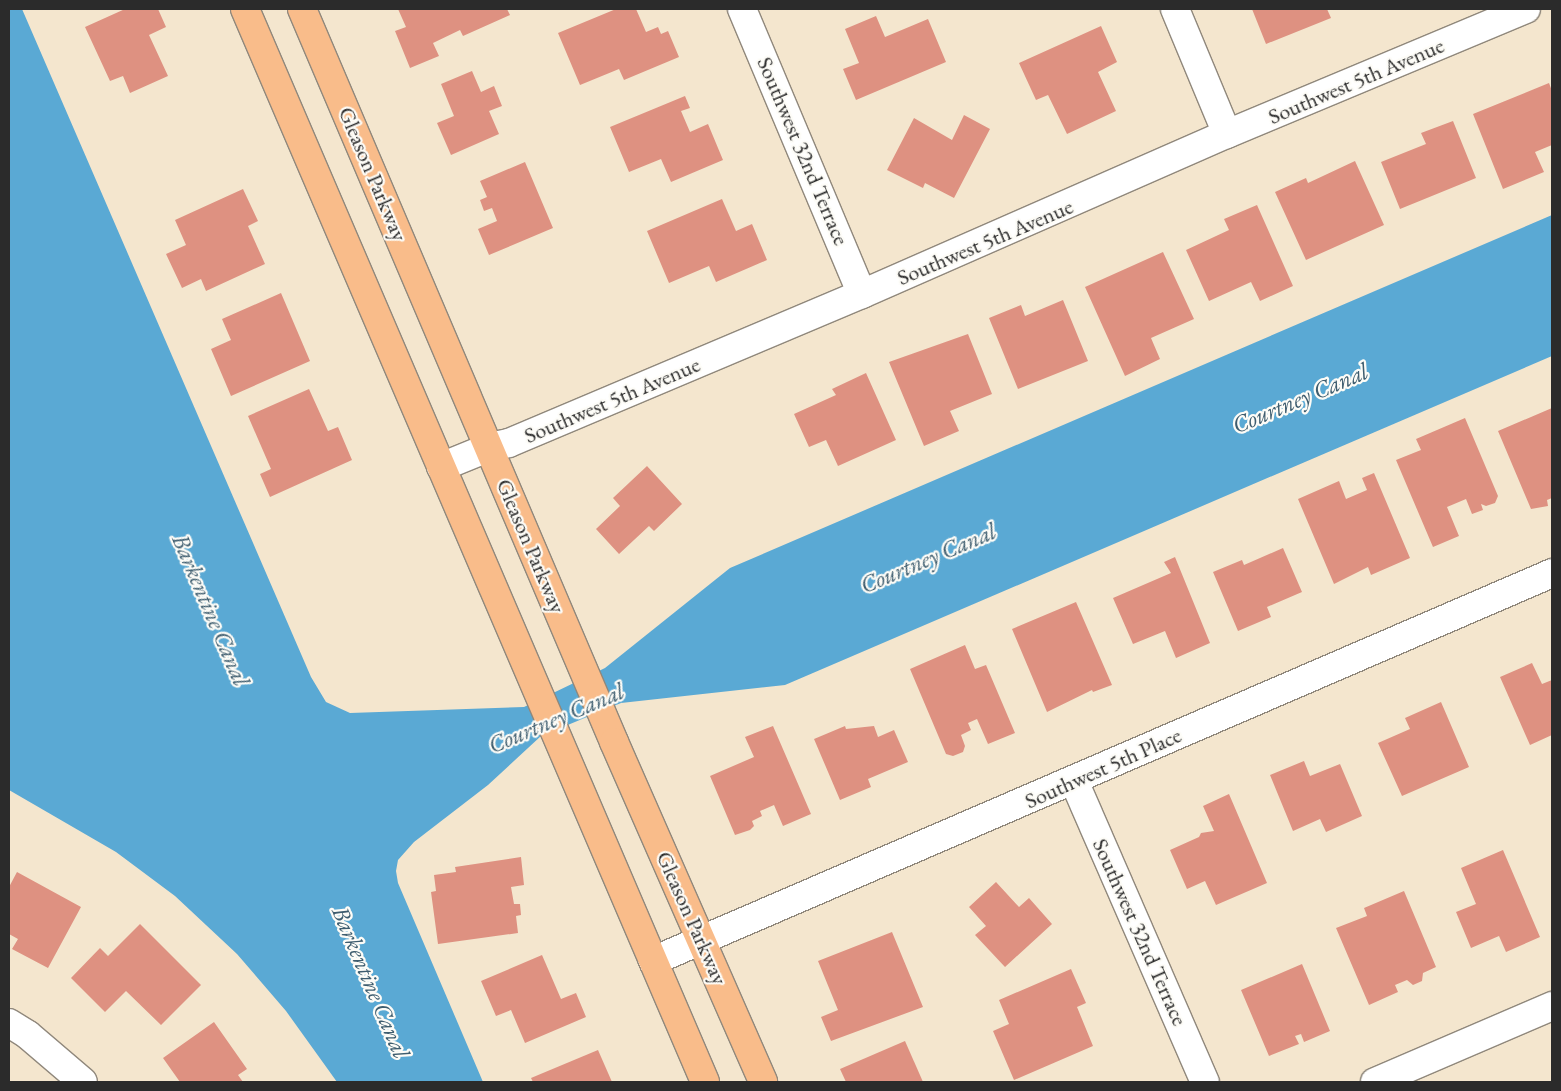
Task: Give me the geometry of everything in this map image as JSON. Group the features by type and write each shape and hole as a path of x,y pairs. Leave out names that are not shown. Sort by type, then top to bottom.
{"main road":[{"path":"245,9 705,1082"},
{"name":"Gleason Parkway","path":"302,9 614,742 702,939 763,1082"}],"street":[{"name":"Southwest 32nd Terrace","path":"742,9 862,294"},
{"path":"1175,9 1227,134"},
{"name":"Southwest 5th Avenue","path":"441,467 490,447 509,443 862,294 1227,134 1526,9"},
{"name":"Southwest 5th Place","path":"653,961 1074,781 1552,573"},
{"name":"Southwest 32nd Terrace","path":"1074,781 1205,1082"},
{"path":"1375,1082 1552,1006"},
{"path":"9,1023 28,1035 83,1082"}],"water":[{"path":"9,9 22,9 311,677 326,702 350,713 524,707 605,668 730,568 1552,215 1552,356 785,685 621,703 541,736 488,785 414,842 398,860 396,871 398,883 483,1082 337,1082 286,1011 237,954 175,896 116,852 9,790"}],"building":[{"path":"125,9 158,9 166,27 149,35 168,76 130,93 123,76 110,81 85,27"},
{"path":"398,9 507,9 510,15 463,36 460,30 433,43 439,56 410,68 395,31 406,27"},
{"path":"616,9 636,9 646,32 658,27 661,34 668,31 679,57 624,80 619,69 580,85 558,33"},
{"path":"1252,9 1327,9 1331,18 1266,44"},
{"path":"876,16 885,37 928,19 946,62 856,100 843,69 859,63 845,29"},
{"path":"1101,26 1117,62 1098,72 1116,111 1067,134 1048,95 1036,100 1019,63"},
{"path":"472,71 481,92 494,86 502,106 489,111 499,134 451,155 437,123 454,116 441,84"},
{"path":"1549,83 1552,91 1552,145 1535,152 1544,172 1503,189 1473,114"},
{"path":"685,96 690,108 681,111 690,132 708,124 723,160 671,182 661,159 629,172 610,127"},
{"path":"964,115 990,129 954,198 925,183 923,188 887,170 914,118 952,140"},
{"path":"1453,121 1476,178 1400,209 1381,162 1426,144 1421,133"},
{"path":"1355,161 1384,225 1306,260 1275,192 1306,178 1308,183"},
{"path":"525,162 553,228 489,255 478,229 497,221 492,208 484,211 480,200 487,197 480,181"},
{"path":"243,189 258,221 248,226 265,264 206,291 201,279 182,288 166,254 186,245 175,220"},
{"path":"722,199 736,231 752,224 767,260 716,282 709,266 669,283 647,231"},
{"path":"1257,205 1293,286 1260,301 1251,282 1209,301 1186,250 1229,230 1224,219"},
{"path":"1163,252 1194,319 1151,338 1160,359 1125,376 1085,287"},
{"path":"281,293 310,361 231,396 211,349 231,340 222,319"},
{"path":"1063,300 1088,361 1018,389 989,318 1021,305 1025,316"},
{"path":"968,334 992,394 950,411 959,431 924,446 889,362"},
{"path":"866,373 896,440 838,466 826,440 809,447 794,414 836,395 832,389"},
{"path":"309,389 328,431 338,427 352,460 270,497 260,474 271,469 248,416"},
{"path":"1552,408 1552,498 1547,500 1548,506 1531,509 1498,431"},
{"path":"1465,418 1498,496 1495,503 1486,506 1481,504 1483,510 1472,514 1466,499 1447,507 1459,536 1433,547 1396,460 1421,450 1416,439"},
{"path":"647,466 682,504 654,531 649,526 619,554 596,529 620,506 613,498"},
{"path":"1374,473 1410,558 1371,575 1368,567 1334,584 1298,499 1339,481 1346,499 1367,490 1362,478"},
{"path":"1283,548 1302,592 1267,607 1271,617 1238,631 1213,572 1242,560 1244,565"},
{"path":"1175,557 1210,643 1176,658 1165,631 1133,644 1113,598 1171,573 1164,562"},
{"path":"1076,602 1112,685 1093,692 1092,690 1047,712 1012,629"},
{"path":"965,645 975,669 986,665 1015,733 988,744 977,719 968,723 971,730 961,735 965,746 963,752 953,756 946,754 910,669"},
{"path":"1532,663 1542,684 1552,680 1552,735 1530,745 1500,677"},
{"path":"1441,702 1469,767 1402,796 1378,743 1410,729 1405,718"},
{"path":"773,726 811,814 783,826 774,805 760,811 762,816 752,821 754,826 750,830 735,835 710,776 754,757 745,737"},
{"path":"845,726 846,729 874,726 878,737 894,730 908,762 868,779 871,787 840,800 814,739"},
{"path":"1304,761 1310,776 1340,764 1362,816 1326,832 1320,819 1293,831 1270,775"},
{"path":"1229,794 1267,883 1216,905 1205,881 1187,889 1170,850 1199,837 1201,833 1214,831 1203,806"},
{"path":"1503,850 1540,937 1506,952 1499,936 1471,948 1456,912 1476,904 1461,868"},
{"path":"521,857 524,885 511,887 514,904 520,904 521,915 516,916 518,933 438,944 431,892 436,891 434,875 456,872 455,867"},
{"path":"17,872 81,907 48,968 12,949 18,939 9,934 9,887"},
{"path":"996,882 1019,907 1029,898 1052,924 1005,967 975,935 986,926 969,907"},
{"path":"1404,891 1436,967 1423,973 1422,981 1413,985 1407,980 1395,985 1398,992 1369,1005 1336,928 1367,916 1364,908"},
{"path":"140,924 201,985 161,1025 126,991 105,1012 71,978 100,948 108,956"},
{"path":"892,932 923,1007 831,1041 821,1017 838,1010 818,961"},
{"path":"542,955 561,999 576,993 586,1017 525,1043 511,1010 496,1016 481,981"},
{"path":"1302,964 1330,1031 1304,1042 1301,1034 1295,1036 1299,1044 1269,1056 1241,990"},
{"path":"1071,969 1086,1003 1077,1007 1093,1046 1014,1080 993,1031 1009,1024 999,1000"},
{"path":"214,1022 247,1069 238,1075 243,1082 180,1082 163,1058"},
{"path":"905,1041 923,1082 846,1082 840,1069"},
{"path":"598,1050 612,1082 533,1082 531,1078"}],"water label":[{"name":"Courtney Canal","path":"1300,398"},
{"name":"Courtney Canal","path":"928,558"},
{"name":"Barkentine Canal","path":"211,610"},
{"name":"Courtney Canal","path":"556,718"},
{"name":"Barkentine Canal","path":"371,982"}]}
